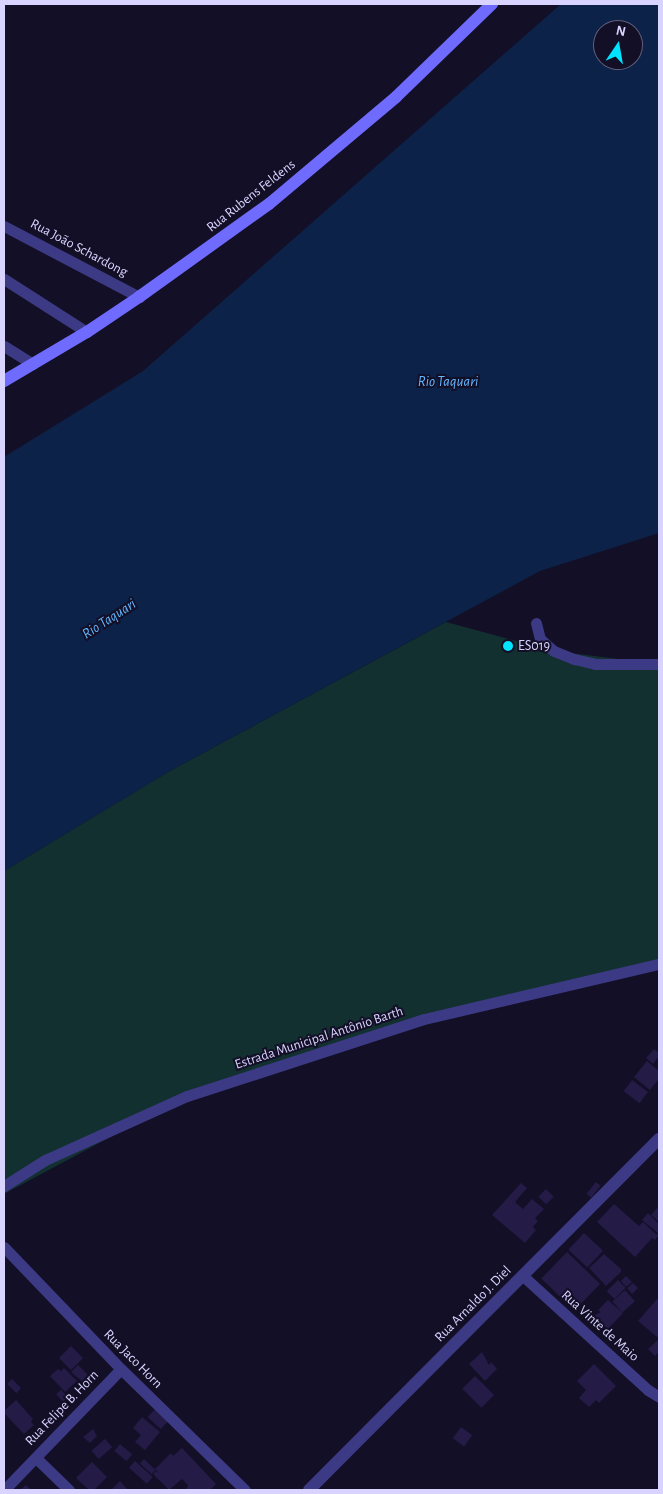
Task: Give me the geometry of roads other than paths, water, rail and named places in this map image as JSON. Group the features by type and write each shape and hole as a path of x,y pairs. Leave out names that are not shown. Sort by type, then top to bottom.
{"main road":[{"name":"Rua Rubens Feldens","path":"4,381 87,332 269,204 396,97 492,4"}],"street":[{"name":"Rua João Schardong","path":"4,226 139,297"},
{"path":"4,279 87,332"},
{"path":"4,346 33,364"},
{"path":"536,623 540,639 554,651 574,660 595,664 659,664"},
{"name":"Estrada Municipal Antônio Barth","path":"4,1186 45,1160 187,1096 424,1019 659,964"},
{"name":"Rua Arnaldo J. Diel","path":"309,1490 659,1139"},
{"name":"Rua Jaco Horn","path":"4,1247 121,1369 244,1490"},
{"name":"Rua Vinte de Maio","path":"522,1275 648,1390 659,1397"},
{"name":"Rua Felipe B. Horn","path":"4,1490 121,1369"},
{"path":"36,1458 68,1490"}],"water":[{"name":"Rio Taquari","path":"561,4 659,4 659,533 540,571 168,772 4,871 4,457 143,371"}],"place":[{"name":"ES019","path":"508,646"}]}
